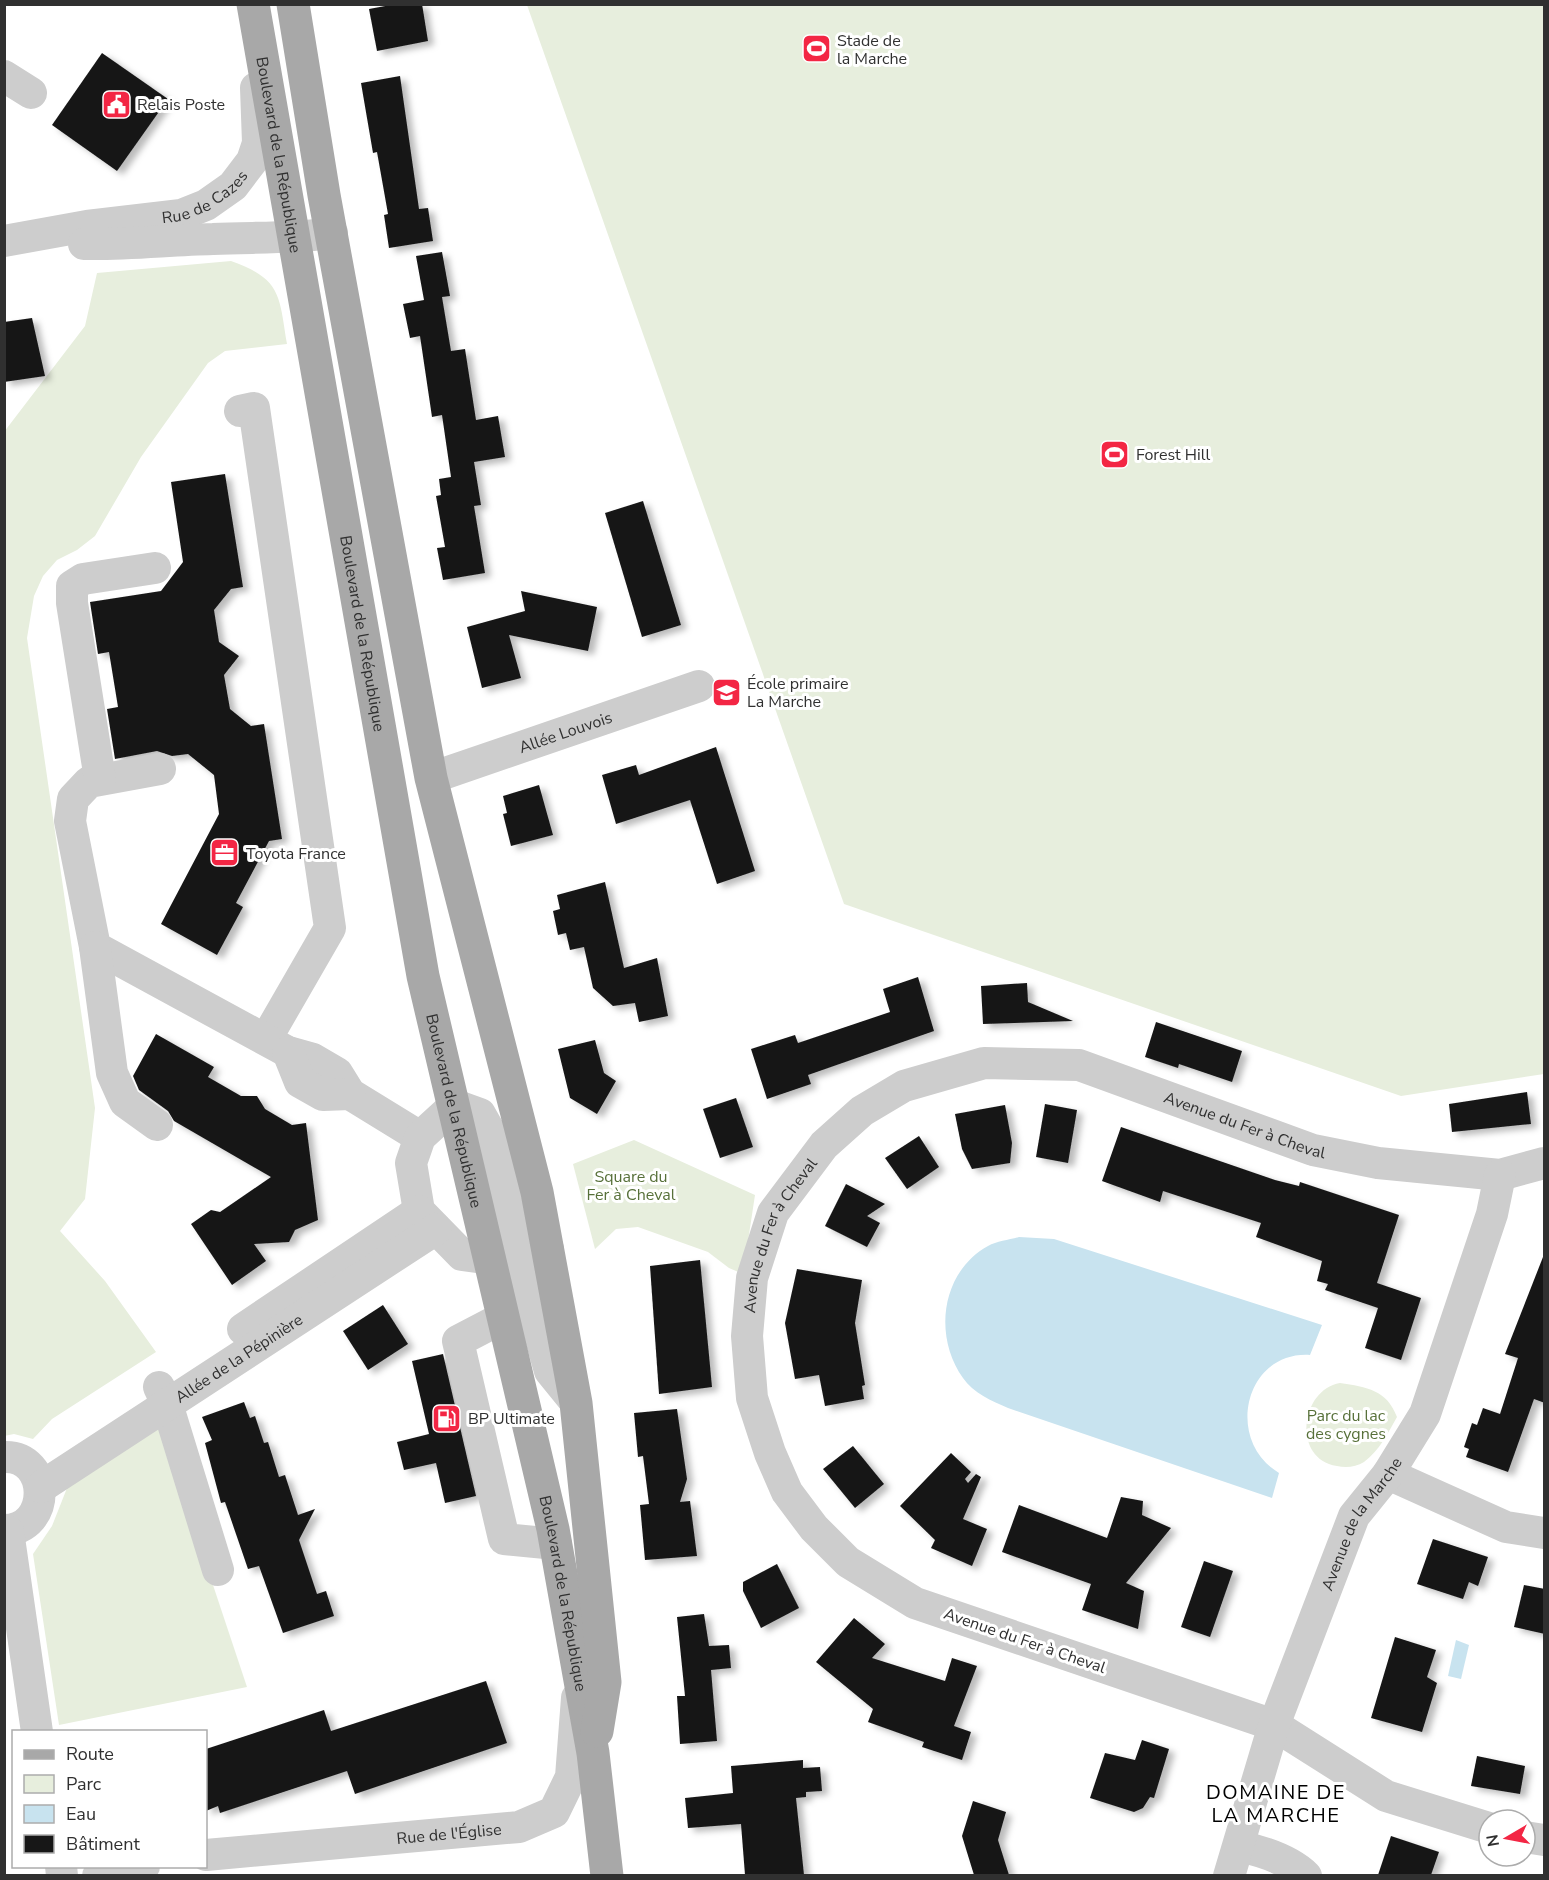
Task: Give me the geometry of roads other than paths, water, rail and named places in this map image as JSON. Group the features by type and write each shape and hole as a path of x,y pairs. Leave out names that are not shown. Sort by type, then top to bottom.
{"main road":[{"name":"Boulevard de la République","path":"293,4 321,179 431,778 537,1192 504,1317 556,1544 593,1753 607,1875"},
{"name":"Boulevard de la République","path":"254,14 419,953 455,1105 519,1254 576,1403 605,1682 593,1753"}],"street":[{"name":"Rue de Cazes","path":"8,240 87,226 181,214 206,205 233,186 252,161 258,143 254,14"},
{"path":"4,76 31,93"},
{"path":"233,186 280,158 321,179"},
{"name":"Rue de Cazes","path":"8,240 150,244 219,238 294,239 332,233"},
{"path":"240,411 255,408 330,928 277,1046"},
{"path":"100,779 72,603 72,586 83,579 155,568"},
{"name":"Allée Louvois","path":"431,778 699,686"},
{"path":"157,1125 125,1102 111,1073 95,947 70,821 73,799 89,782 160,769"},
{"path":"95,947 277,1046 313,1059 337,1073 350,1094 420,1137"},
{"name":"Avenue du Fer à Cheval","path":"1477,1824 1386,1796 1274,1725 915,1603 848,1562 814,1528 787,1492 770,1453 752,1398 747,1336 752,1278 773,1213 824,1144 862,1112 904,1086 984,1063 1079,1065 1313,1150 1378,1163 1500,1175"},
{"path":"455,1105 420,1137 411,1163 428,1220 462,1255 519,1254"},
{"path":"1500,1175 1545,1162"},
{"name":"Avenue de la Marche","path":"1229,1875 1274,1725 1354,1516 1388,1474 1425,1414 1492,1214 1500,1175"},
{"name":"Allée de la Pépinière","path":"25,1471 163,1395 428,1220"},
{"path":"504,1317 458,1341 504,1539 556,1544"},
{"path":"163,1395 218,1570"},
{"path":"25,1471 41,1497 34,1516 27,1523 6,1530 37,1730"},
{"path":"1388,1474 1506,1527 1545,1533"},
{"name":"Rue de l'Église","path":"207,1855 519,1827 554,1812 571,1777 579,1679"},
{"path":"1239,1846 1260,1851 1301,1870 1306,1875"},
{"path":"98,1875 134,1868"}],"water":[{"path":"1019,1237 1054,1239 1322,1325 1310,1355 1288,1358 1270,1367 1257,1382 1250,1400 1248,1420 1252,1440 1262,1458 1279,1473 1272,1498 1008,1408 983,1396 967,1383 954,1361 945,1325 952,1288 960,1272 972,1257 992,1244"},
{"path":"1456,1640 1469,1645 1461,1679 1448,1676"}],"place":[{"name":"Stade de la Marche","path":"816,49"},
{"name":"Relais Poste","path":"116,104"},
{"name":"Forest Hill","path":"1115,454"},
{"name":"École primaire La Marche","path":"726,692"},
{"name":"Toyota France","path":"225,853"},
{"name":"BP Ultimate","path":"447,1418"}],"district":[{"name":"DOMAINE DE LA MARCHE","path":"1276,1804"}],"park label":[{"name":"Square du Fer à Cheval","path":"631,1185"},
{"name":"Parc du lac des cygnes","path":"1346,1424"}]}
